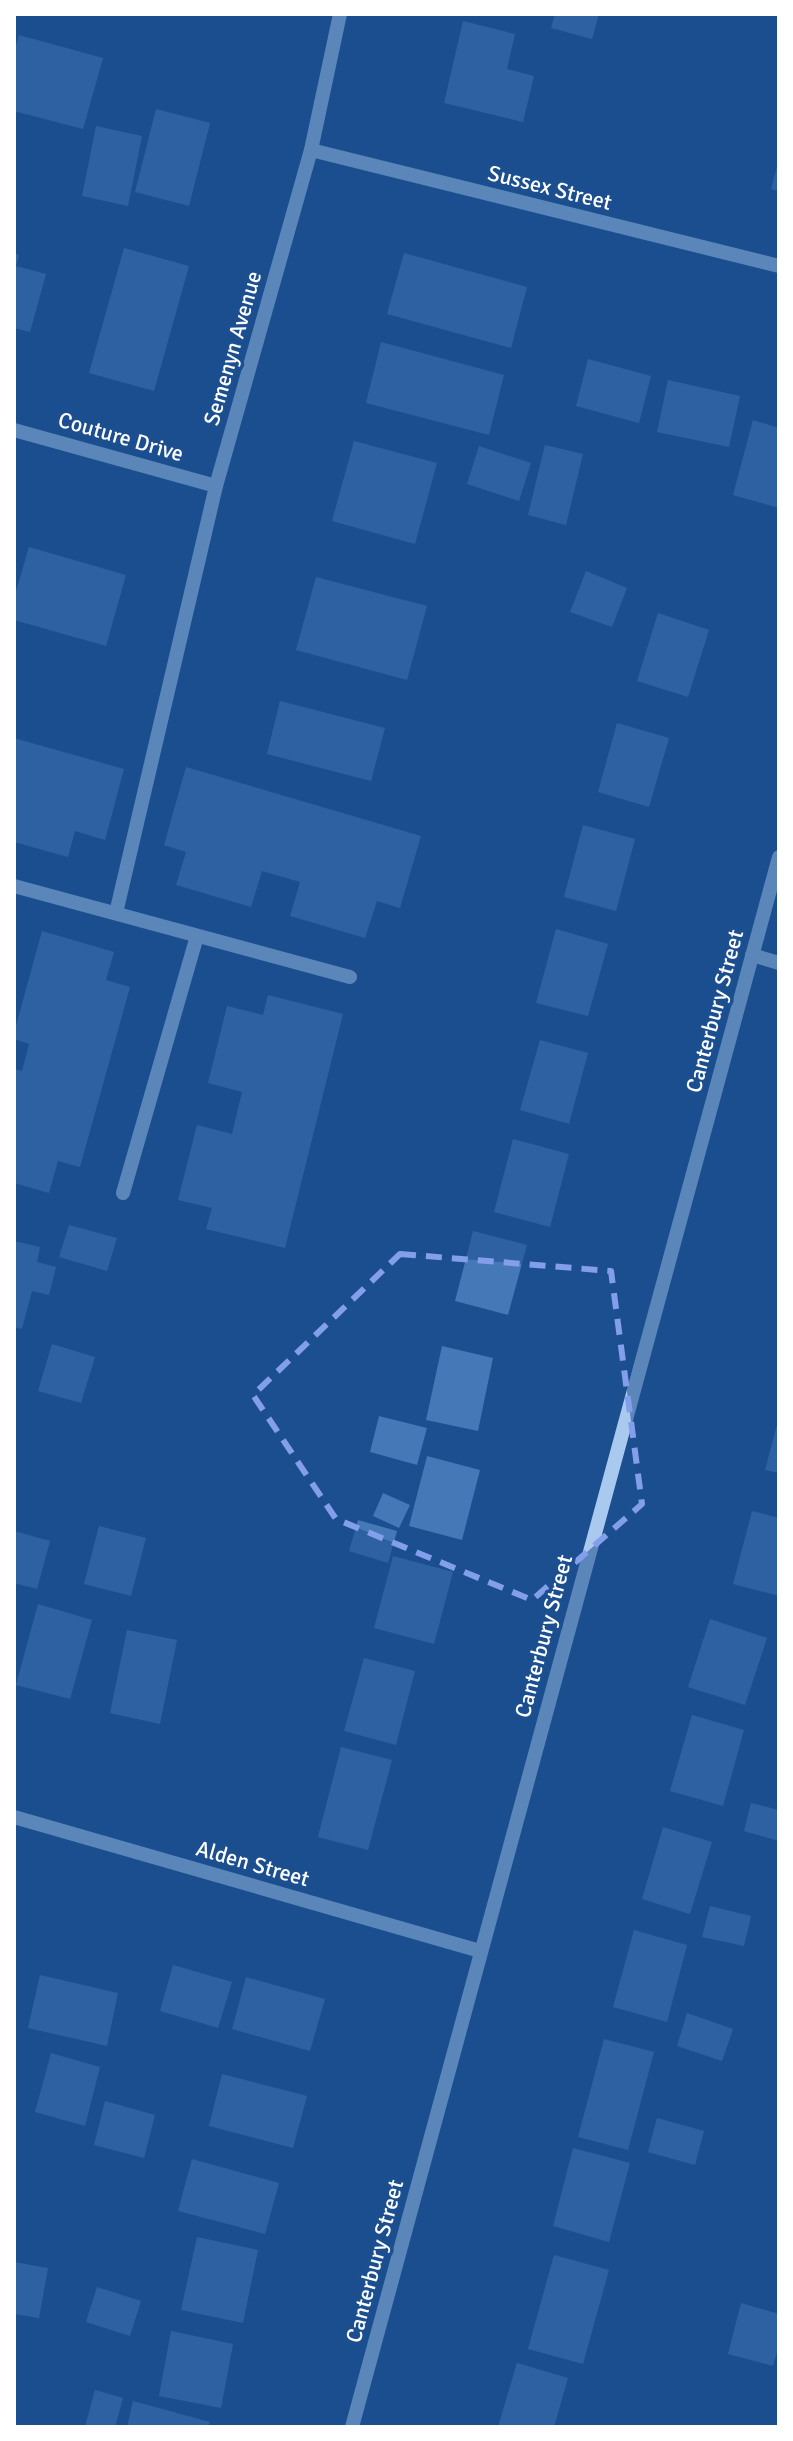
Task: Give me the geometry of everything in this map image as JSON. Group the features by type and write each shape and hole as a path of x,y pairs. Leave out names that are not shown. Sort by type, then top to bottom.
{"street":[{"name":"Semenyn Avenue","path":"116,913 216,486 311,150 338,15"},
{"name":"Sussex Street","path":"311,150 779,266"},
{"name":"Couture Drive","path":"14,430 216,486"},
{"name":"Canterbury Street","path":"352,2427 779,857"},
{"path":"14,886 350,977"},
{"path":"123,1193 197,936"},
{"path":"752,955 779,963"},
{"name":"Alden Street","path":"14,1817 480,1951"}],"highlighted area":[{"path":"400,1254 611,1271 642,1504 532,1600 336,1519 253,1395"}],"building":[{"path":"555,14 599,14 592,39 551,28"},
{"path":"463,21 515,34 507,69 534,76 523,122 444,103"},
{"path":"19,35 103,58 83,129 14,111 14,52"},
{"path":"156,109 210,123 189,206 135,192"},
{"path":"96,126 142,136 128,206 82,196"},
{"path":"779,164 779,191 771,189"},
{"path":"124,248 189,266 154,391 89,373"},
{"path":"14,253 19,255 16,266 46,274 30,332 14,328"},
{"path":"404,253 527,287 511,348 387,314"},
{"path":"381,342 504,375 489,435 366,403"},
{"path":"588,359 651,376 639,423 576,406"},
{"path":"668,380 740,396 729,447 657,432"},
{"path":"753,420 779,428 779,508 733,495"},
{"path":"354,441 437,463 415,544 332,521"},
{"path":"545,445 583,454 566,525 528,515"},
{"path":"479,446 531,463 519,501 467,484"},
{"path":"29,547 126,575 106,646 14,620 14,598"},
{"path":"586,571 627,588 612,627 570,612"},
{"path":"316,577 427,606 407,680 296,650"},
{"path":"658,613 709,630 688,697 637,681"},
{"path":"280,701 385,728 371,781 267,754"},
{"path":"617,723 669,738 649,807 598,792"},
{"path":"14,738 124,769 105,840 75,831 68,857 14,842"},
{"path":"186,767 421,836 400,908 377,901 365,938 290,916 300,882 262,871 251,907 176,885 186,852 164,845"},
{"path":"583,825 635,839 616,911 564,897"},
{"path":"556,929 608,944 588,1016 536,1003"},
{"path":"42,931 114,952 106,980 130,987 80,1167 58,1161 49,1193 14,1183 14,1069 22,1071 29,1044 14,1039 14,1033"},
{"path":"268,995 343,1014 285,1248 206,1229 212,1208 178,1200 197,1125 232,1134 242,1092 208,1083 227,1006 263,1015"},
{"path":"540,1040 588,1053 569,1124 520,1110"},
{"path":"513,1139 569,1154 550,1227 494,1212"},
{"path":"69,1225 117,1238 107,1271 59,1257"},
{"path":"473,1231 527,1245 508,1315 455,1301"},
{"path":"14,1241 40,1247 37,1262 56,1267 49,1295 32,1291 22,1329 14,1327"},
{"path":"52,1344 95,1357 81,1403 38,1391"},
{"path":"442,1346 493,1358 478,1431 426,1420"},
{"path":"379,1416 427,1428 417,1465 370,1452"},
{"path":"779,1421 779,1473 765,1470"},
{"path":"427,1456 480,1470 462,1540 409,1526"},
{"path":"383,1493 410,1505 399,1528 373,1516"},
{"path":"752,1511 779,1518 779,1596 733,1584"},
{"path":"358,1520 397,1531 388,1563 349,1551"},
{"path":"99,1526 146,1538 131,1596 84,1584"},
{"path":"14,1531 50,1541 37,1589 14,1583"},
{"path":"393,1556 453,1572 434,1644 374,1628"},
{"path":"38,1604 92,1620 70,1699 16,1685"},
{"path":"710,1619 767,1638 745,1705 688,1687"},
{"path":"127,1630 177,1640 160,1724 110,1713"},
{"path":"364,1658 415,1671 396,1745 344,1731"},
{"path":"692,1715 744,1730 723,1806 670,1791"},
{"path":"341,1747 392,1760 368,1850 318,1837"},
{"path":"751,1803 779,1810 779,1841 744,1831"},
{"path":"663,1827 712,1842 690,1914 642,1899"},
{"path":"710,1906 751,1916 744,1946 702,1937"},
{"path":"634,1930 687,1945 667,2022 613,2007"},
{"path":"173,1965 232,1982 218,2028 160,2011"},
{"path":"40,1975 118,1993 107,2046 28,2028"},
{"path":"246,1977 325,1999 310,2051 232,2029"},
{"path":"687,2013 733,2029 722,2061 677,2046"},
{"path":"604,2039 654,2052 628,2150 578,2137"},
{"path":"51,2053 100,2067 85,2126 35,2112"},
{"path":"222,2074 307,2096 293,2148 209,2126"},
{"path":"105,2101 155,2115 144,2158 94,2145"},
{"path":"657,2118 704,2131 695,2165 648,2152"},
{"path":"573,2148 630,2163 609,2242 553,2226"},
{"path":"192,2159 279,2183 265,2234 178,2211"},
{"path":"197,2237 258,2250 243,2323 181,2310"},
{"path":"554,2255 609,2270 583,2364 528,2349"},
{"path":"14,2262 48,2268 39,2318 14,2314"},
{"path":"97,2287 141,2301 130,2336 86,2322"},
{"path":"741,2303 779,2314 779,2345 773,2366 728,2354"},
{"path":"171,2331 233,2344 221,2408 159,2396"},
{"path":"517,2363 568,2378 554,2427 498,2427"},
{"path":"95,2390 123,2398 115,2427 85,2427"},
{"path":"133,2401 210,2422 208,2427 127,2427"}]}
